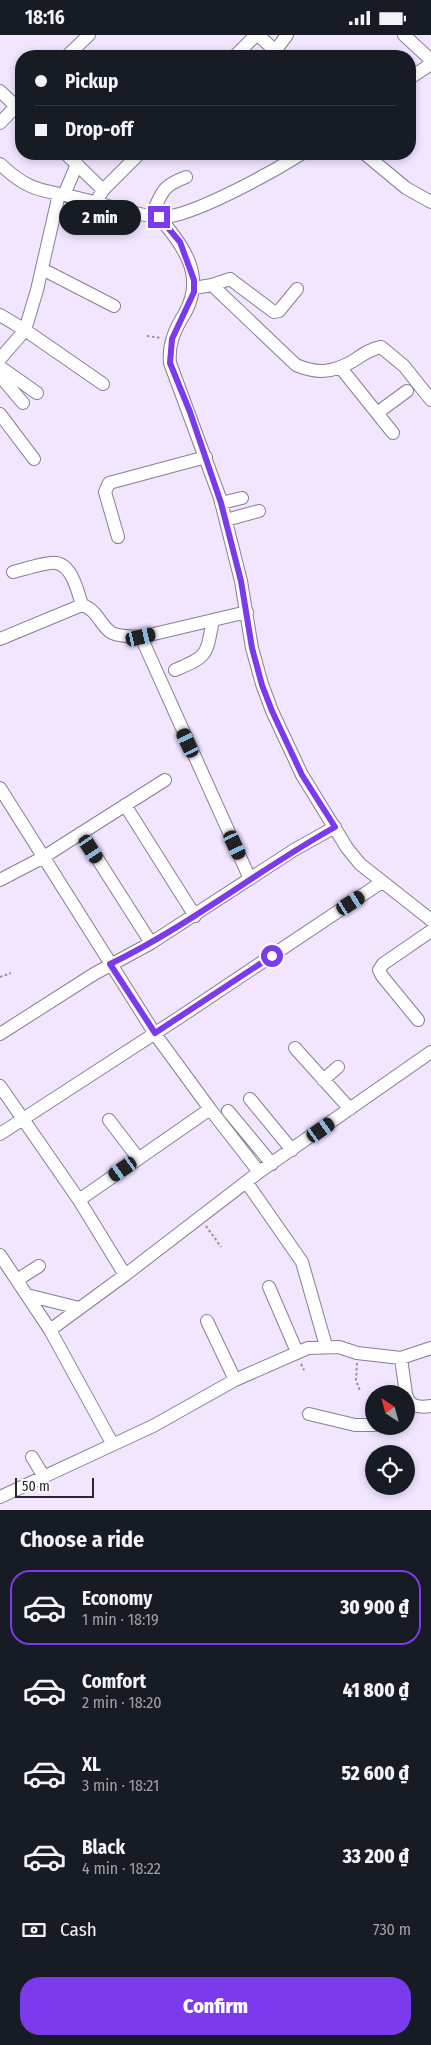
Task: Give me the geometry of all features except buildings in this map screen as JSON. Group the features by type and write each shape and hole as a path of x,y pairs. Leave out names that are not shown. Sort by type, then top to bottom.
{"street":[{"path":"73,50 89,35"},
{"path":"242,50 257,35 274,50"},
{"path":"280,50 287,35"},
{"path":"404,35 431,62 416,74"},
{"path":"0,91 15,102"},
{"path":"0,123 15,110"},
{"path":"73,160 103,190"},
{"path":"96,202 103,190 133,160"},
{"path":"0,164 26,185 38,191 62,194 155,216 176,215 193,209 241,187 290,160"},
{"path":"372,160 406,188 431,202"},
{"path":"0,359 25,329 62,194 77,164"},
{"path":"155,216 164,189 169,183 186,177"},
{"path":"155,216 180,242 185,251 194,280 190,302 177,325 172,339 170,363 206,457 226,520 241,581 252,648 262,685 272,711 302,775 360,864 431,920"},
{"path":"42,269 114,306"},
{"path":"194,288 230,279 274,312 279,311 297,289"},
{"path":"212,285 296,365 312,372 340,367 372,348 381,347 404,366 431,400"},
{"path":"0,315 25,329 103,384"},
{"path":"0,367 37,393"},
{"path":"340,367 393,433"},
{"path":"0,376 23,403"},
{"path":"377,413 407,391"},
{"path":"0,413 34,459"},
{"path":"118,537 105,492 108,483 206,457"},
{"path":"221,503 242,497"},
{"path":"226,520 259,511"},
{"path":"14,572 56,562 64,567 74,581 82,605 96,612 109,631 115,634 141,637 246,612"},
{"path":"0,639 82,605"},
{"path":"175,670 197,661 204,655 207,650 213,620"},
{"path":"141,637 250,879"},
{"path":"0,881 42,858 165,780"},
{"path":"0,788 42,858 155,1033 210,1109 260,1172"},
{"path":"125,805 195,915"},
{"path":"0,1034 110,964 150,943 195,915 294,850 335,827"},
{"path":"81,833 150,943"},
{"path":"0,1134 382,882"},
{"path":"418,1020 379,970 384,964 431,931"},
{"path":"296,1048 350,1109"},
{"path":"50,1330 126,1275 260,1172 431,1052"},
{"path":"323,1079 338,1067"},
{"path":"0,1086 79,1200 126,1275"},
{"path":"250,1099 292,1150"},
{"path":"79,1200 210,1109"},
{"path":"228,1111 272,1164"},
{"path":"109,1120 138,1158"},
{"path":"247,1183 302,1262 326,1346"},
{"path":"0,1255 50,1330 112,1443"},
{"path":"17,1280 39,1267"},
{"path":"269,1287 297,1352"},
{"path":"27,1295 79,1308"},
{"path":"208,1321 235,1380"},
{"path":"0,1497 112,1443 153,1426 235,1380 308,1348 339,1347 357,1353 401,1358 431,1348"},
{"path":"401,1358 405,1385"},
{"path":"415,1409 431,1406"},
{"path":"309,1414 356,1425 365,1425"},
{"path":"32,1457 44,1477"}],"path":[{"path":"147,336 172,339"},
{"path":"0,977 11,973"},
{"path":"200,1219 221,1247"},
{"path":"357,1353 356,1380 360,1391"}],"route":[{"path":"159,217 185,251 194,280 194,292 172,339 170,363 190,412 221,503 241,581 252,648 262,685 302,775 335,827 294,850 150,943 110,964 155,1033 272,956"}]}
